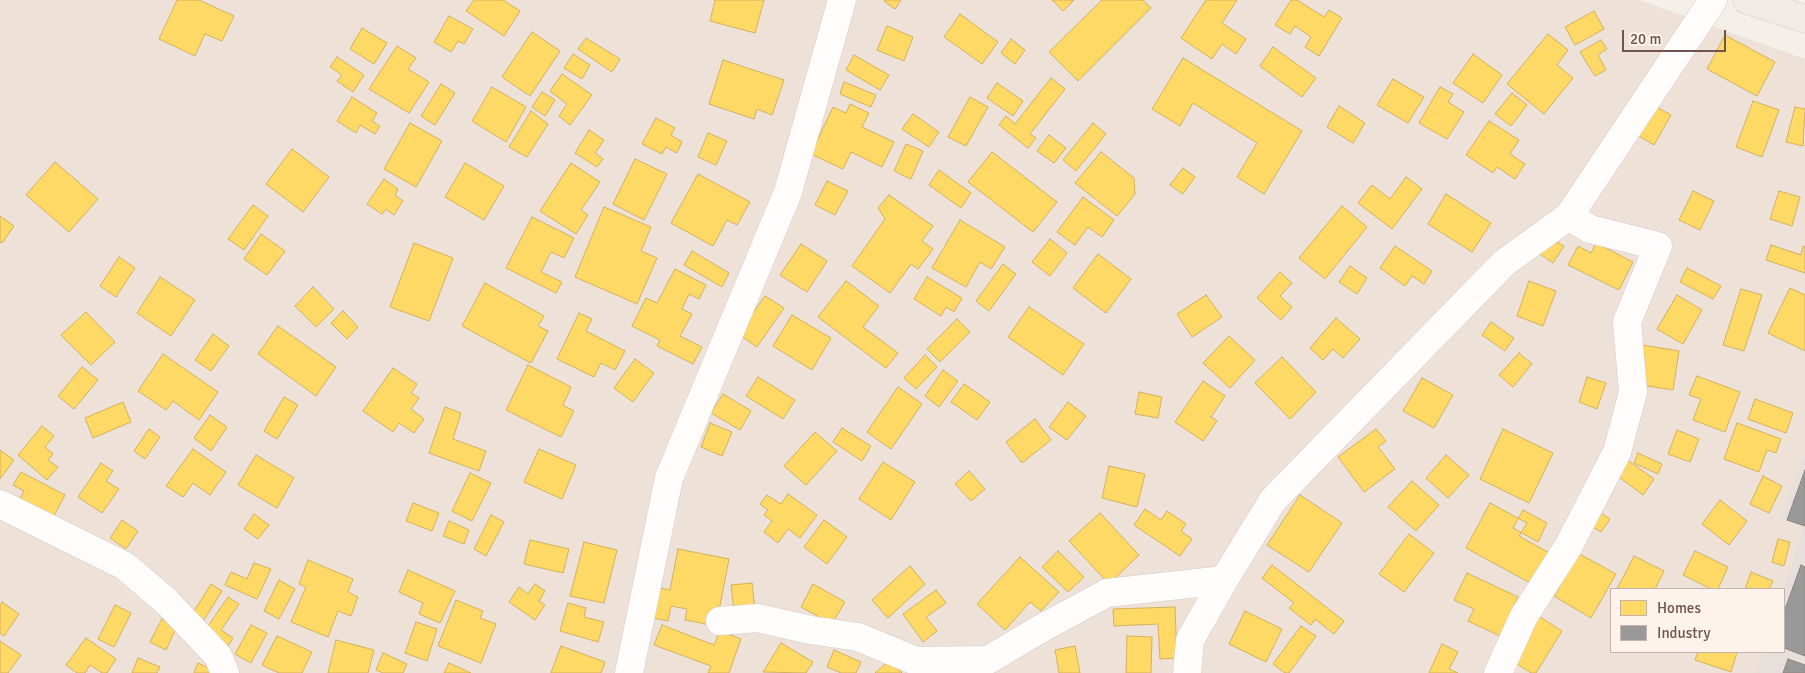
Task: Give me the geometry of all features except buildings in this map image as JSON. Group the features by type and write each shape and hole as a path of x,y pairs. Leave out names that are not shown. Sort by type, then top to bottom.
{"main road":[{"path":"1748,0 1805,19"}],"street":[{"path":"629,673 670,478 788,192 842,0"},
{"path":"1187,673 1190,640 1224,580 1274,500 1504,263 1569,216 1713,0"},
{"path":"1498,673 1524,616 1568,547 1617,452 1634,392 1627,322 1658,246 1590,229 1569,216"},
{"path":"0,504 125,566 168,602 218,656 225,673"},
{"path":"720,621 757,618 811,630 858,637 916,661 988,660 1107,593 1224,580"}],"shaded area":[{"path":"0,0 1639,0 1805,59 1805,673 0,673"},
{"path":"1805,451 1805,673 1756,673 1763,653 1785,653 1784,588 1804,527 1781,518"}]}
